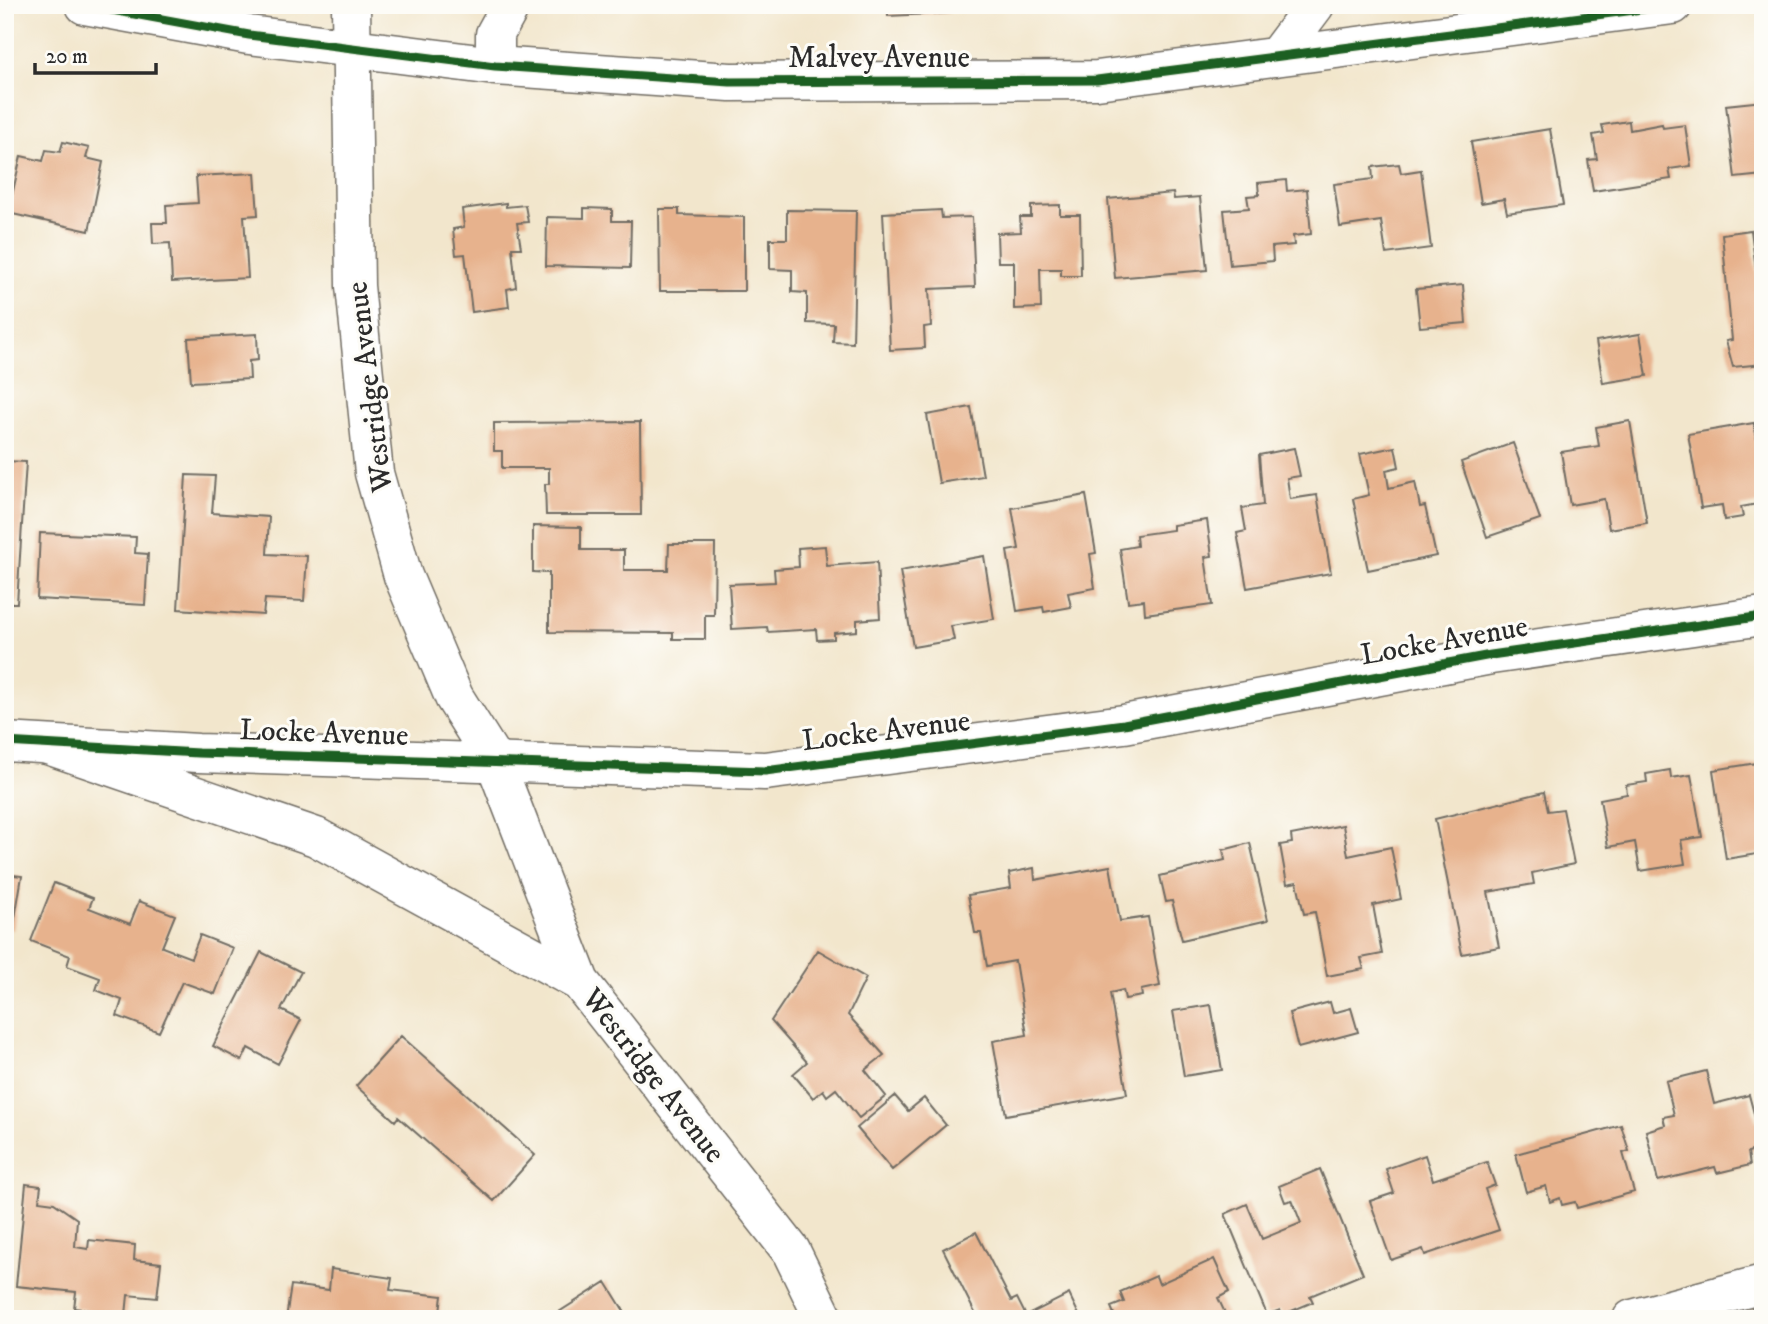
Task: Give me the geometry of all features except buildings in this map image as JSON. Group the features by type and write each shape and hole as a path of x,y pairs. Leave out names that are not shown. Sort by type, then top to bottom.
{"street":[{"name":"Malvey Avenue","path":"85,5 249,35 495,66 730,82 1084,80 1673,5"},
{"name":"Westridge Avenue","path":"351,5 355,286 374,473 404,576 449,685 495,762 580,982 791,1251 824,1319"},
{"path":"495,66 495,34 511,5"},
{"path":"1276,57 1315,5"},
{"name":"Locke Avenue","path":"5,742 765,771 1124,724 1491,655 1763,616"},
{"path":"48,745 316,837 580,982"},
{"path":"1632,1319 1763,1284"}],"cycle path":[{"path":"85,5 249,35 495,66 730,82 1097,80 1673,5"},
{"path":"5,742 198,753 765,771 1124,724 1491,655 1763,616"}]}
